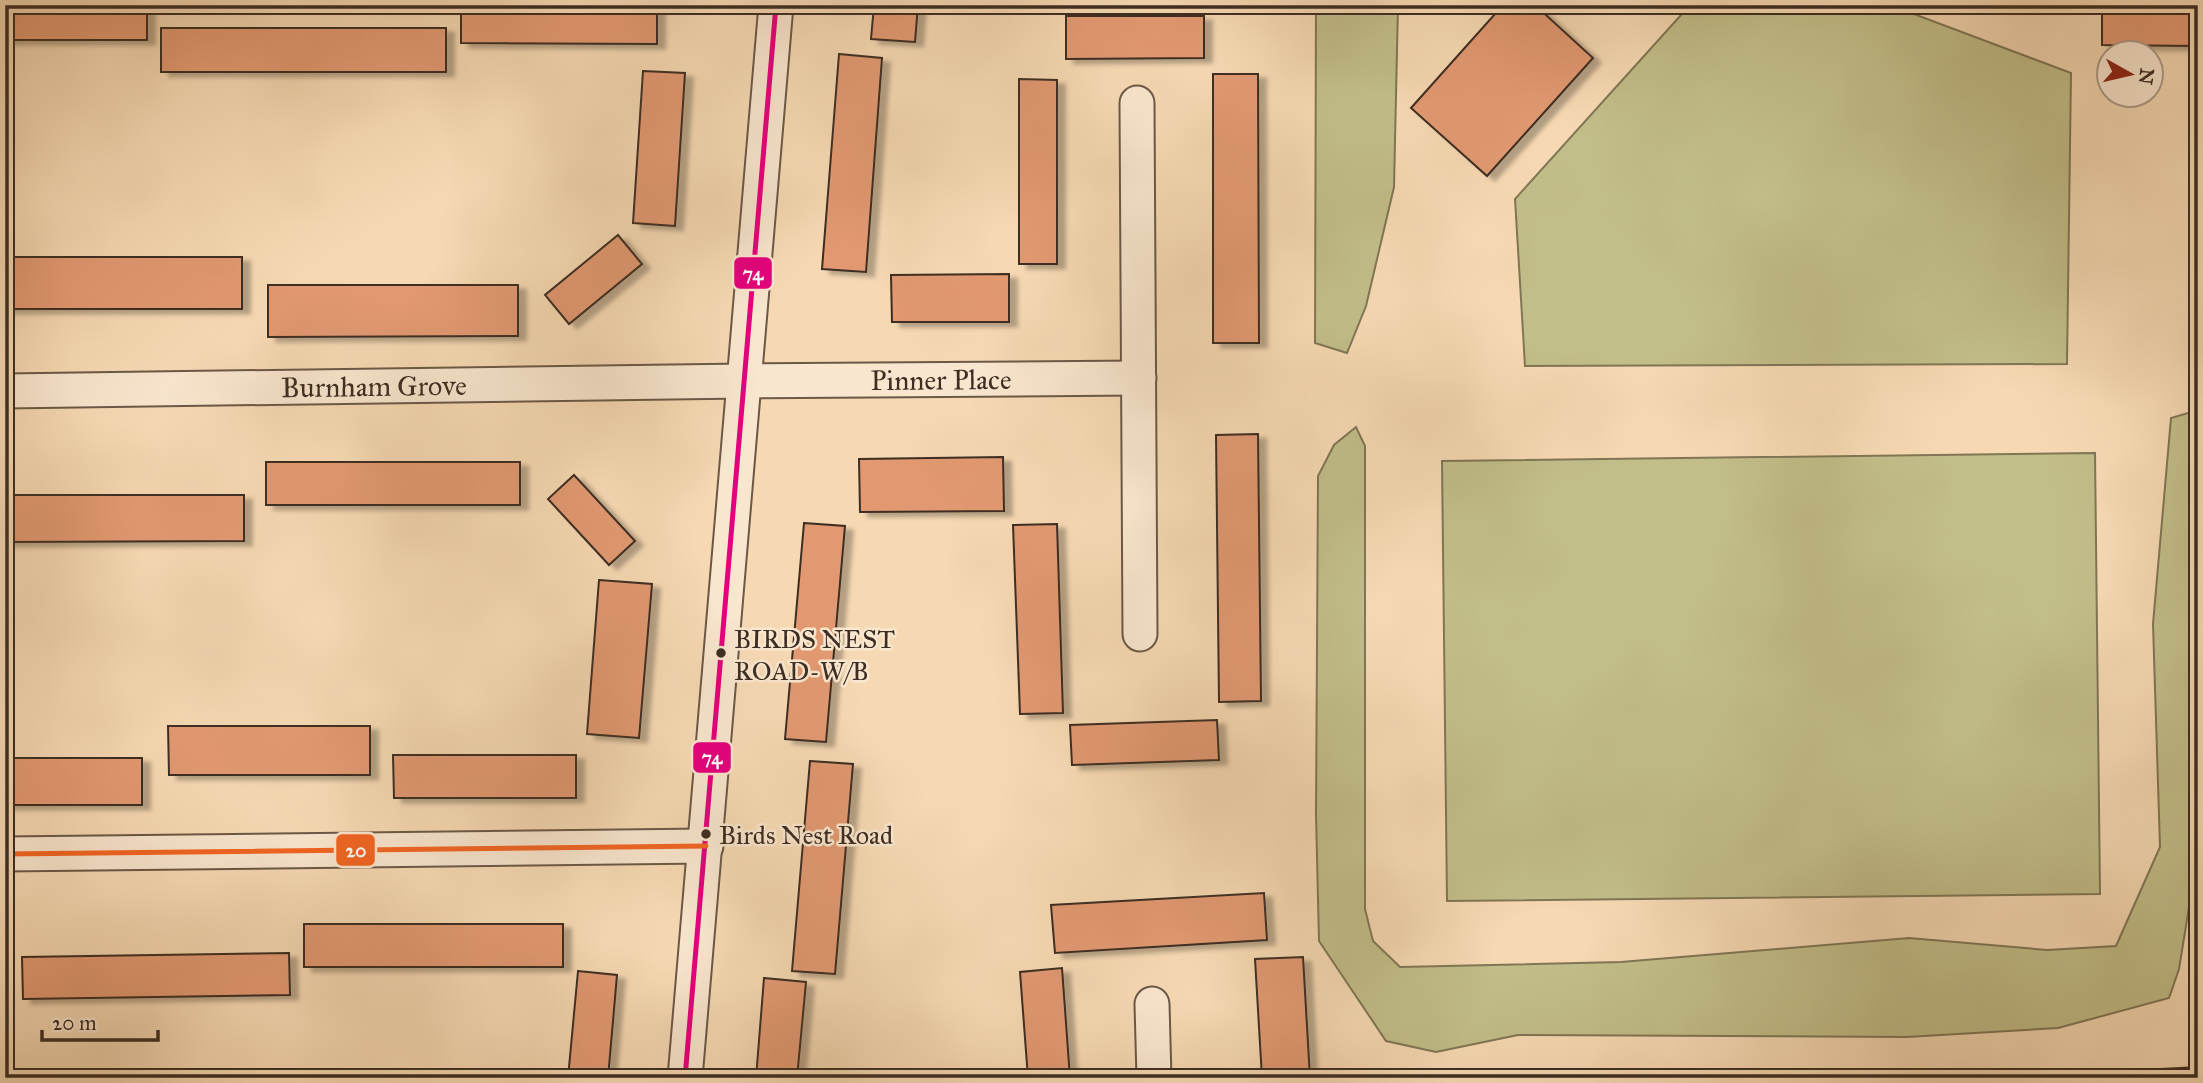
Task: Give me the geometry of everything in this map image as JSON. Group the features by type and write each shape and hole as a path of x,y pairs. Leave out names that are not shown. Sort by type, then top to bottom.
{"street":[{"path":"685,1078 776,5"},
{"path":"1137,103 1140,634"},
{"name":"Pinner Place","path":"744,381 1139,378"},
{"name":"Burnham Grove","path":"5,391 744,381"},
{"path":"5,854 706,846"},
{"path":"1152,1004 1154,1078"}],"shaded area":[{"path":"1316,5 1398,5 1394,187 1366,306 1347,353 1315,343"},
{"path":"1690,5 1890,5 2071,73 2067,364 1525,366 1515,199"},
{"path":"2198,410 2198,893 2190,901 2179,969 2169,998 2058,1028 1907,1037 1518,1035 1436,1052 1386,1041 1319,941 1316,815 1318,476 1334,445 1356,427 1365,446 1365,909 1373,941 1400,967 1621,962 1909,938 2047,950 2116,946 2160,847 2153,624 2171,418"},
{"path":"2095,453 2100,894 1447,901 1442,461"}],"building":[{"path":"5,5 147,5 147,40 5,40"},
{"path":"461,5 657,5 657,44 461,43"},
{"path":"874,5 918,5 915,42 871,39"},
{"path":"1503,5 1535,5 1593,58 1487,176 1411,108"},
{"path":"2102,5 2197,5 2196,46 2164,46 2164,38 2102,38"},
{"path":"1066,16 1204,16 1204,58 1066,59"},
{"path":"161,28 446,28 446,72 161,72"},
{"path":"839,54 882,58 866,272 822,269"},
{"path":"643,71 685,73 675,226 633,223"},
{"path":"1213,74 1258,74 1259,343 1213,343"},
{"path":"1019,79 1057,80 1057,264 1019,264"},
{"path":"618,235 642,264 569,324 545,295"},
{"path":"5,257 242,257 242,309 5,309"},
{"path":"1009,274 1009,322 892,322 891,275"},
{"path":"268,285 518,285 518,336 268,337"},
{"path":"1258,434 1261,701 1219,702 1216,435"},
{"path":"1003,457 1004,511 860,512 859,459"},
{"path":"266,462 520,462 520,505 266,505"},
{"path":"574,475 635,541 609,565 548,499"},
{"path":"5,495 244,495 244,541 5,542"},
{"path":"804,523 845,526 826,742 785,739"},
{"path":"1057,524 1063,713 1020,714 1013,525"},
{"path":"599,580 652,584 639,738 587,734"},
{"path":"1217,720 1219,760 1072,765 1070,725"},
{"path":"168,726 370,726 370,775 169,775"},
{"path":"393,755 576,755 576,798 394,798"},
{"path":"5,758 142,758 142,805 5,805"},
{"path":"810,761 853,764 835,974 792,971"},
{"path":"1264,893 1267,940 1055,953 1051,905"},
{"path":"304,924 563,924 563,967 304,967"},
{"path":"289,953 290,995 23,999 22,957"},
{"path":"1303,957 1310,1078 1262,1078 1255,959"},
{"path":"1062,968 1070,1078 1028,1078 1020,972"},
{"path":"578,971 617,975 608,1078 568,1078"},
{"path":"764,978 806,982 797,1078 756,1078"},
{"path":"2198,1067 2198,1078 2027,1078 2027,1076"},
{"path":"2007,1072 2008,1078 1910,1078"}],"transit line":[{"name":"74","path":"685,1078 776,5"},
{"name":"20","path":"5,854 706,846"}],"place":[{"name":"BIRDS NEST ROAD-W/B","path":"721,653"},
{"name":"Birds Nest Road","path":"706,834"}]}
